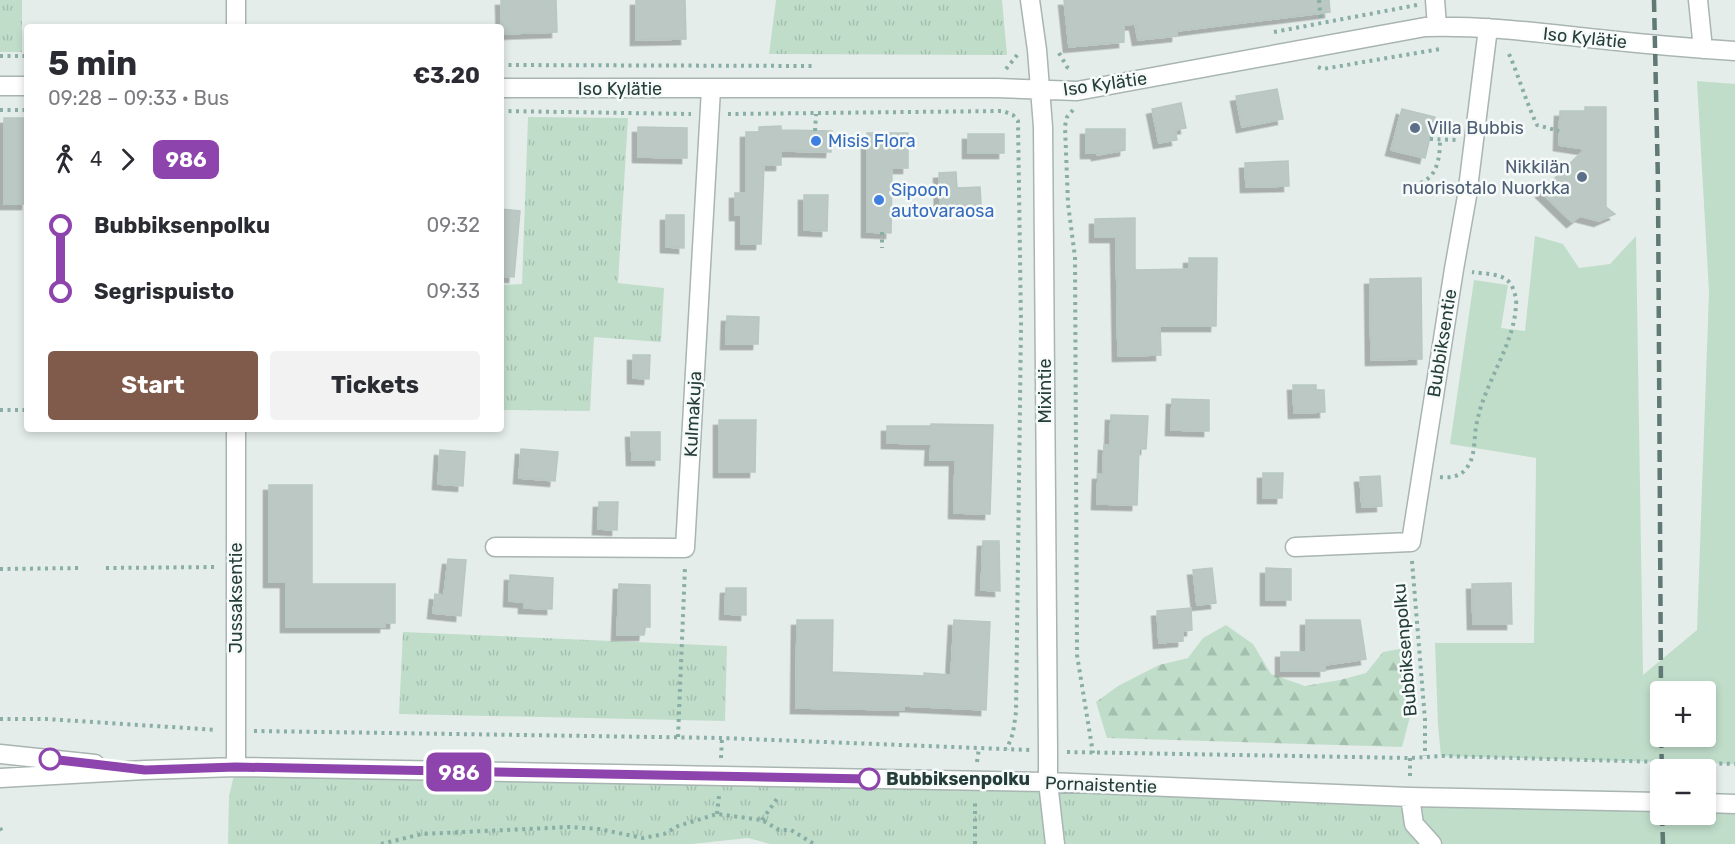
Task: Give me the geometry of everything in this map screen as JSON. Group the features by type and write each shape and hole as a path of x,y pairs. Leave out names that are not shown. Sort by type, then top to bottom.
{"street":[{"path":"236,0 236,24"},
{"name":"Mixintie","path":"1030,0 1041,91 1043,151 1048,782 1055,844"},
{"path":"1435,0 1437,26"},
{"path":"1698,0 1703,49"},
{"name":"Iso Kylätie","path":"504,88 996,88 1077,92 1437,26 1488,28 1735,51"},
{"name":"Bubbiksentie","path":"1411,542 1473,160 1488,28"},
{"path":"0,86 24,86"},
{"name":"Kulmakuja","path":"495,547 685,548 711,89"},
{"name":"Jussaksentie","path":"236,432 236,767"},
{"path":"1294,547 1411,542"},
{"name":"Pornaistentie","path":"0,754 145,770"},
{"name":"Pornaistentie","path":"0,778 236,767 1048,782 1410,797 1650,802"},
{"path":"1410,797 1414,824 1432,844"},
{"path":"1716,803 1735,804"}],"path":[{"path":"1319,0 1321,22"},
{"path":"1000,72 1008,68 1015,57 1022,52"},
{"path":"1509,54 1537,125 1559,131"},
{"path":"0,56 24,56"},
{"path":"504,65 807,65"},
{"path":"0,110 24,110"},
{"path":"504,111 709,115 1003,111 1013,115 1018,122 1021,325 1016,712 1013,733 1007,749"},
{"path":"815,130 816,114"},
{"path":"1065,126 1068,204 1075,257 1077,655 1093,753"},
{"path":"1413,185 1420,184 1432,176 1439,162 1440,139"},
{"path":"882,232 882,248"},
{"path":"1422,472 1453,477 1465,470 1473,456 1477,422 1485,395 1512,332 1517,303 1511,284 1500,276 1454,269"},
{"path":"0,410 24,410"},
{"name":"Bubbiksenpolku","path":"1411,542 1425,720 1425,756"},
{"path":"106,568 236,567"},
{"path":"0,569 82,568"},
{"path":"678,737 684,575"},
{"path":"0,719 46,719 236,731 678,737 1093,753 1410,758 1425,756 1735,764"},
{"path":"975,798 975,844"},
{"path":"381,844 422,834 569,827 643,838 664,834 678,826 717,814 762,820 780,830 791,830 814,844"}],"green space":[{"path":"0,0 22,0 22,52 0,52"},
{"path":"776,0 1002,0 1007,55 769,54"},
{"path":"1697,81 1735,84 1735,764 1716,763 1716,759 1650,759 1650,762 1441,756 1435,643 1534,643 1536,458 1450,444 1474,280 1508,285 1501,328 1525,331 1535,236 1563,244 1579,268 1610,264 1636,236 1643,675 1697,630 1709,292"},
{"path":"528,117 628,118 618,283 664,288 661,342 594,337 590,411 504,410 504,285 522,284"},
{"path":"1226,625 1253,644 1271,674 1305,686 1366,673 1383,652 1405,648 1411,713 1402,747 1107,738 1096,702 1118,686 1159,665 1188,658 1203,638"},
{"path":"403,632 727,646 725,721 399,714"},
{"path":"236,767 1410,797 1432,844 770,844 748,838 692,844 228,844 229,796"},
{"path":"1410,797 1650,802 1650,825 1716,825 1716,803 1735,804 1735,844 1432,844"}],"building":[{"path":"501,0 556,0 557,32 504,34 504,24 502,24"},
{"path":"636,0 685,0 686,39 636,40"},
{"path":"1064,0 1329,0 1330,12 1177,31 1177,36 1138,40 1135,24 1124,25 1124,42 1069,47"},
{"path":"1277,89 1283,119 1242,127 1236,96"},
{"path":"1181,103 1186,128 1175,130 1177,140 1159,143 1152,109"},
{"name":"Nikkilän nuorisotalo Nuorkka","path":"1585,107 1606,107 1606,207 1615,214 1599,221 1580,216 1572,222 1541,192 1585,149 1559,145 1560,111 1585,111"},
{"name":"Villa Bubbis","path":"1402,109 1435,117 1425,158 1391,150"},
{"path":"4,118 24,118 24,204 4,204"},
{"path":"781,126 781,130 832,131 831,152 781,151 781,165 764,165 761,244 741,244 741,215 735,215 735,193 746,193 746,132 759,132 759,127"},
{"path":"638,127 687,128 687,158 638,157"},
{"path":"1086,129 1125,129 1125,150 1097,155 1097,153 1086,153"},
{"name":"Sipoon autovaraosa","path":"867,133 908,133 908,168 892,168 891,233 867,232"},
{"path":"968,134 1004,134 1004,153 968,153"},
{"path":"1288,161 1289,186 1246,187 1245,163"},
{"path":"956,172 957,188 980,187 981,204 940,206 939,173"},
{"path":"804,195 828,195 827,231 804,230"},
{"path":"504,209 520,211 514,277 504,276"},
{"path":"666,215 684,215 684,248 666,247"},
{"path":"1135,218 1135,270 1189,269 1189,258 1217,258 1216,326 1160,326 1161,355 1118,356 1116,237 1095,237 1095,219"},
{"path":"1421,278 1422,359 1371,360 1370,279"},
{"path":"727,316 759,317 758,344 726,344"},
{"path":"633,355 650,355 649,379 633,378"},
{"path":"1293,385 1316,385 1316,390 1324,390 1325,412 1294,413"},
{"path":"1172,399 1209,400 1209,431 1171,430"},
{"path":"1111,415 1148,416 1146,449 1139,449 1137,505 1097,504 1098,474 1103,474 1104,445 1110,446"},
{"path":"719,420 756,420 755,472 719,472"},
{"path":"931,424 993,425 990,514 954,513 955,460 930,460 931,444 887,443 887,426 931,426"},
{"path":"631,432 660,432 660,460 632,460"},
{"path":"521,449 558,452 555,481 519,478"},
{"path":"440,450 465,452 463,486 438,484"},
{"path":"1263,473 1283,473 1282,498 1263,498"},
{"path":"1380,476 1382,506 1362,507 1360,477"},
{"path":"269,485 312,485 312,584 395,584 395,623 385,623 385,627 286,627 286,582 269,582"},
{"path":"599,502 618,502 617,530 598,529"},
{"path":"983,541 999,541 1000,591 981,590"},
{"path":"448,559 466,560 461,616 433,613 435,594 444,595"},
{"path":"1212,568 1216,603 1197,605 1193,570"},
{"path":"1266,568 1291,569 1291,600 1266,600"},
{"path":"510,575 553,578 552,609 524,608 524,602 509,601"},
{"path":"1511,583 1512,624 1473,624 1472,584"},
{"path":"619,584 650,585 650,627 645,627 644,635 617,635"},
{"path":"726,588 746,588 746,615 725,614"},
{"path":"1191,608 1192,630 1183,631 1183,641 1159,643 1157,611"},
{"path":"797,620 833,620 832,672 924,676 924,673 951,675 954,620 990,622 986,710 904,706 904,710 796,708"},
{"path":"1306,620 1360,620 1366,659 1325,665 1325,671 1281,671 1281,652 1306,652"}],"railway":[{"path":"1654,0 1658,183 1661,681"},
{"path":"1661,747 1662,759"},
{"path":"1662,825 1663,844"}],"bus line":[{"name":"986","path":"50,759 145,770 236,767 869,779"}],"place":[{"name":"Villa Bubbis","path":"1415,128"},
{"name":"Misis Flora","path":"816,141"},
{"name":"Nikkilän nuorisotalo Nuorkka","path":"1582,177"},
{"name":"Sipoon autovaraosa","path":"879,200"},
{"name":"Bubbiksenpolku","path":"869,779"}]}
